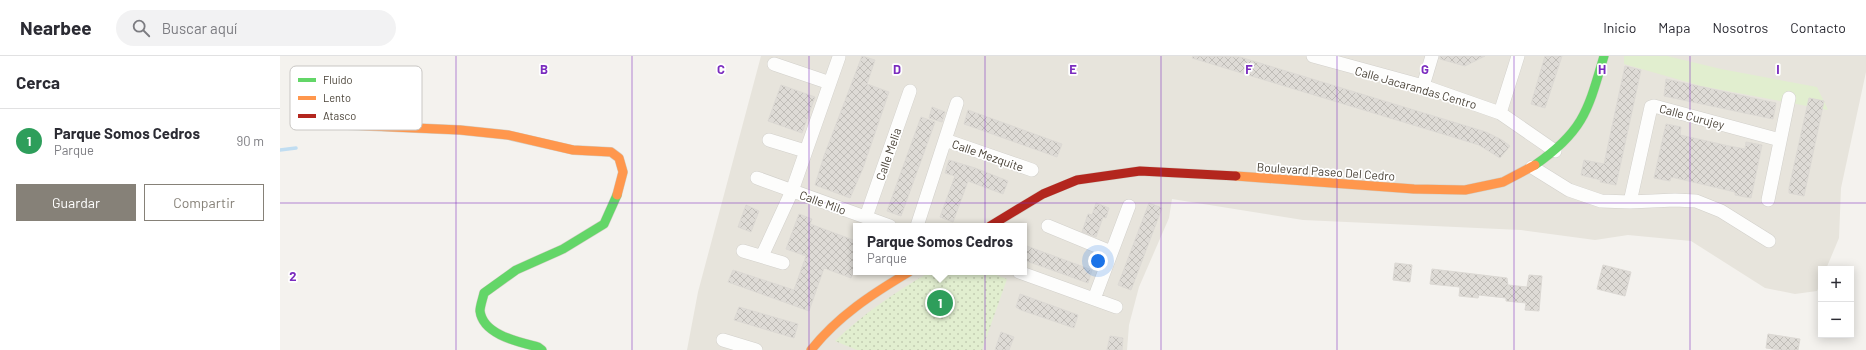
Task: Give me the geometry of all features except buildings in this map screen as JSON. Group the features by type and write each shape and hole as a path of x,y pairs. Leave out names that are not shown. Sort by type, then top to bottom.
{"street":[{"name":"Calle Jacarandas Centro","path":"1313,56 1347,61 1500,113 1556,151"},
{"path":"1423,86 1432,56"},
{"path":"1500,113 1518,56"},
{"name":"Boulevard Paseo Del Cedro","path":"995,223 1043,194 1078,180 1110,174 1148,172 1414,189 1465,190 1503,182 1532,167 1556,151 1568,139 1582,120 1592,98 1604,56"},
{"path":"762,256 792,191 839,57"},
{"path":"774,64 830,83"},
{"name":"Calle Melia","path":"866,217 910,91"},
{"path":"1768,200 1789,98"},
{"name":"Calle Mezquite","path":"918,223 957,103"},
{"name":"Calle Curujey","path":"1630,202 1651,107 1654,106 1780,140"},
{"path":"422,128 460,130 508,136 573,150 611,152 619,158 623,172 620,189 604,224 563,249 516,270 484,293 480,311 485,325 506,338 538,347 542,350"},
{"path":"769,140 806,152"},
{"name":"Calle Mezquite","path":"945,140 1032,170"},
{"path":"1532,167 1569,190 1601,200 1630,202 1675,200 1696,201 1721,211 1769,241"},
{"name":"Calle Milo","path":"757,178 882,223"},
{"path":"1094,299 1129,206"},
{"path":"1048,226 1111,252"},
{"path":"743,251 783,263"},
{"path":"811,350 824,332 847,311 904,275"},
{"path":"1027,275 1116,307"},
{"path":"723,340 756,350"}],"shaded area":[{"path":"761,56 1866,56 1866,72 1841,188 1839,238 1827,266 1818,266 1817,291 1795,294 1765,288 1691,241 1628,235 1595,240 1521,230 1303,220 1172,199 1169,218 1139,287 1129,325 1127,350 687,350 698,292"}],"green space":[{"path":"1624,56 1667,56 1721,69 1817,87 1828,110 1701,86 1624,64"},
{"path":"925,275 996,275 1007,279 982,350 857,350 835,341 880,304 904,287"}],"waterway":[{"path":"280,150 296,148"}],"traffic: fast":[{"path":"1535,165 1564,141 1582,118 1593,91 1604,56"},
{"path":"542,350 538,347 512,340 495,332 488,326 480,311 484,293 516,270 563,249 604,224 617,195"}],"traffic: slow":[{"path":"422,128 460,130 508,135 573,150 611,152 619,158 623,172 617,195"},
{"path":"1236,176 1414,189 1465,190 1503,182 1535,165"},
{"path":"811,350 832,327 856,306 904,275"}],"traffic: jam":[{"path":"995,223 1043,194 1077,180 1140,171 1236,176"}],"place":[{"name":"Parque Somos Cedros","path":"940,303"}]}
